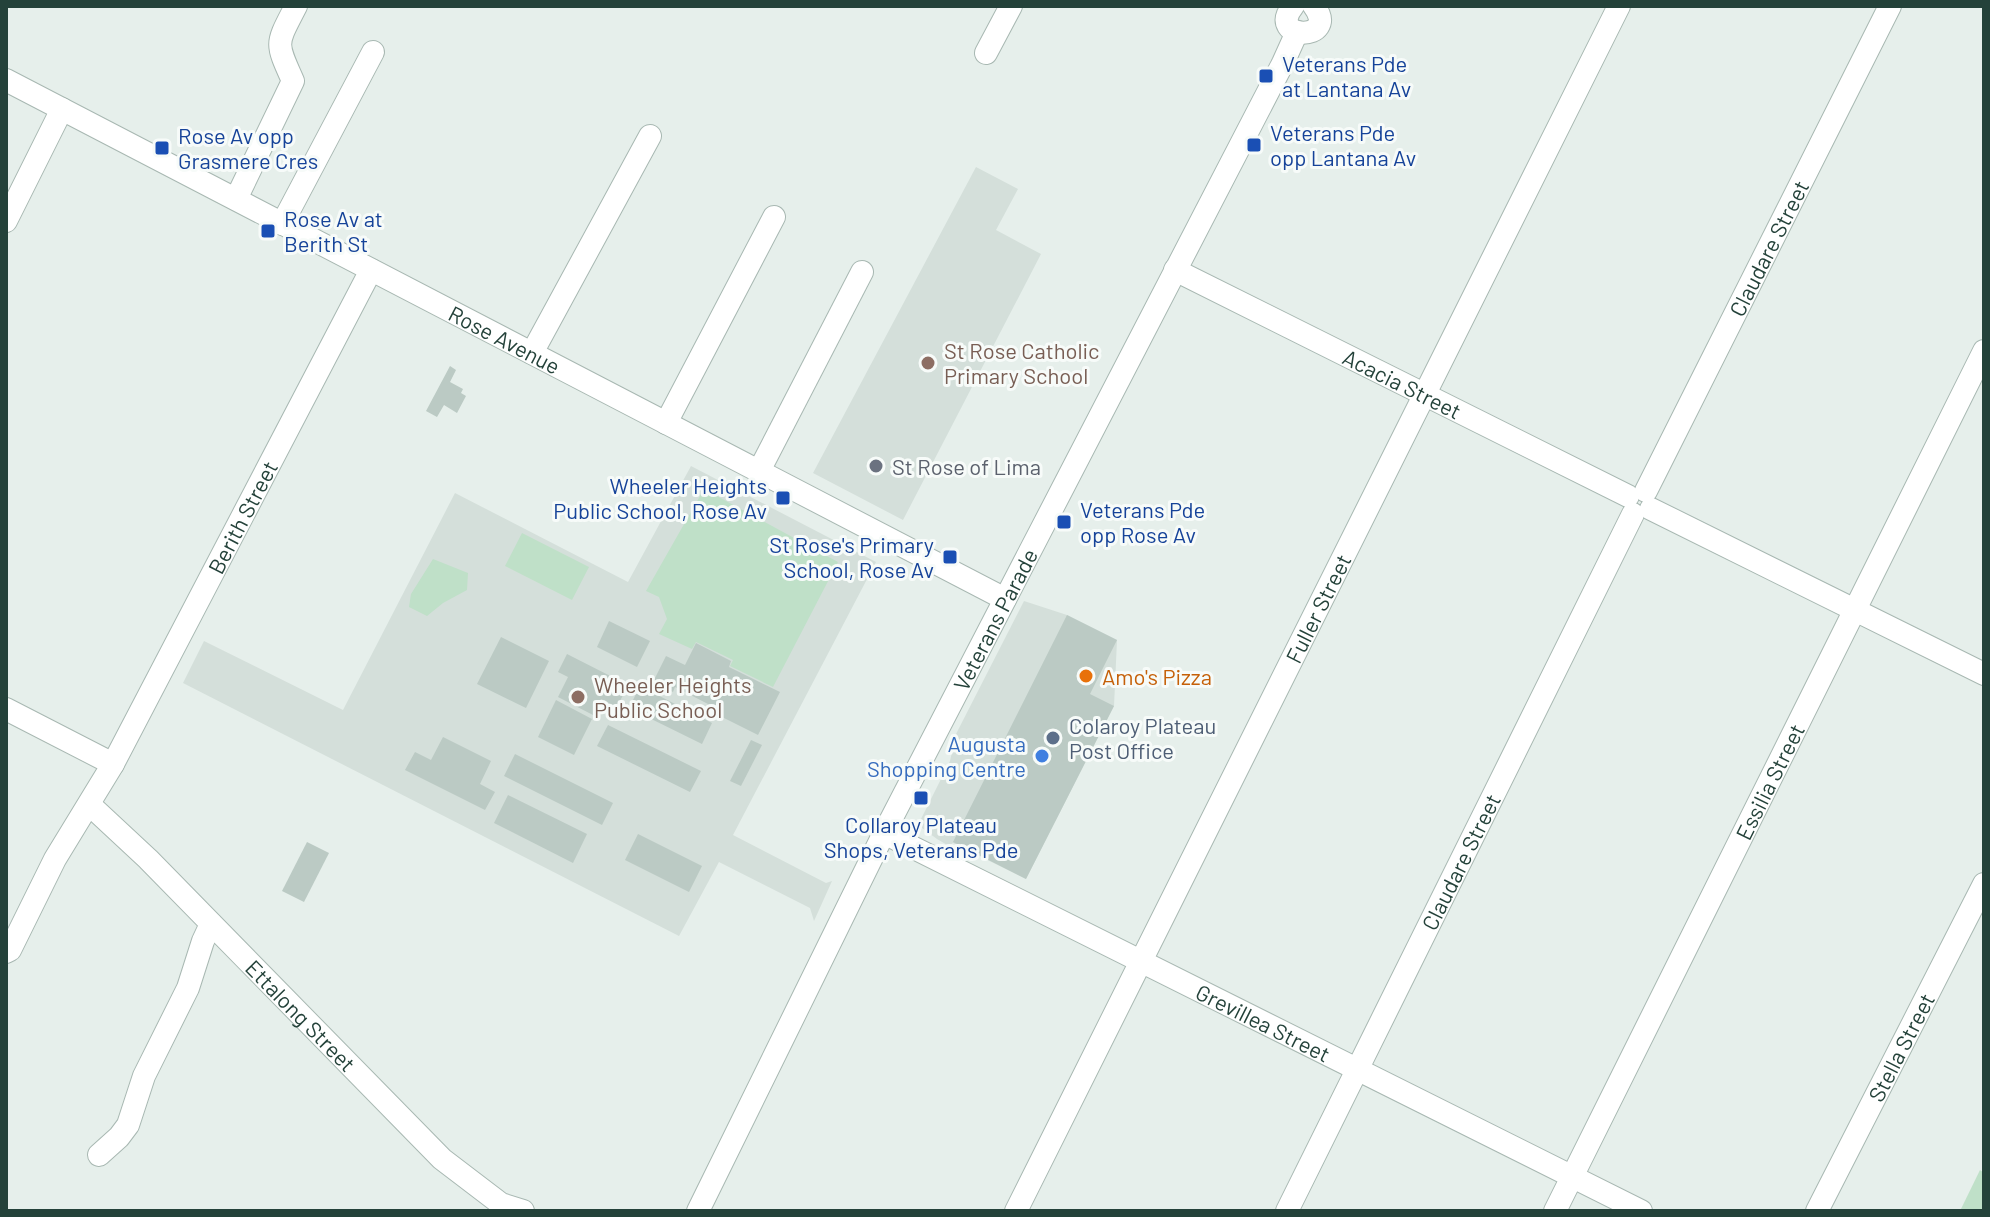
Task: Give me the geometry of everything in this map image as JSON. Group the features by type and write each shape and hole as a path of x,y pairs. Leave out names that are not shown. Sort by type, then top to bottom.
{"street":[{"path":"236,199 293,81 280,51 280,37 296,6"},
{"path":"986,53 1011,6"},
{"name":"Veterans Parade","path":"1290,14 1308,33 1317,27 1319,16 1314,6"},
{"name":"Fuller Street","path":"1016,1211 1619,6"},
{"name":"Claudare Street","path":"1287,1211 1890,6"},
{"name":"Veterans Parade","path":"698,1211 884,833 1283,63 1290,14"},
{"path":"282,224 373,52"},
{"name":"Rose Avenue","path":"6,80 1005,599"},
{"path":"6,221 62,109"},
{"path":"532,353 650,136"},
{"path":"666,423 774,217"},
{"name":"Berith Street","path":"6,952 10,950 55,859 113,764 371,270"},
{"name":"Acacia Street","path":"1175,270 1984,674"},
{"path":"759,471 862,272"},
{"name":"Essilia Street","path":"1555,1211 1984,351"},
{"path":"6,709 113,764"},
{"name":"Ettalong Street","path":"90,805 148,859 442,1159 501,1204 523,1211"},
{"name":"Grevillea Street","path":"884,833 1641,1211"},
{"name":"Stella Street","path":"1817,1211 1984,884"},
{"path":"99,1155 119,1137 132,1117 144,1076 188,988 211,924"}],"shaded area":[{"name":"St Rose Catholic Primary School","path":"976,167 1018,189 996,230 1041,254 903,520 813,473"},
{"name":"Wheeler Heights Public School","path":"691,466 876,562 733,835 826,883 832,881 814,921 810,908 719,862 679,936 183,683 204,641 343,710 455,493 628,582"},
{"name":"Augusta Shopping Centre","path":"1024,601 1067,615 1117,640 1114,706 1026,879 953,843 949,846 918,825 950,761 956,734"}],"green space":[{"path":"704,489 838,562 773,687 730,666 733,660 696,642 692,649 659,634 667,619 659,597 646,591"},
{"path":"522,533 589,567 572,600 505,566"},
{"path":"433,559 468,573 467,590 427,616 409,607 411,594"},
{"path":"1980,1170 1984,1173 1984,1211 1960,1211"}],"building":[{"path":"450,366 456,370 450,382 463,389 461,393 466,396 457,413 444,405 437,417 426,411"},
{"name":"Augusta Shopping Centre","path":"1067,615 1117,640 1090,694 1114,706 1026,879 953,842"},
{"path":"609,621 650,641 637,667 597,647"},
{"path":"501,637 549,661 526,708 477,684"},
{"path":"696,643 731,661 729,667 780,692 758,735 706,709 708,704 675,687 673,692 653,682 666,656 685,665"},
{"path":"567,654 628,685 617,707 601,699 593,715 558,697 568,677 558,672"},
{"path":"640,686 712,723 702,744 629,708"},
{"path":"556,700 592,719 574,755 538,737"},
{"path":"608,725 701,771 690,792 597,746"},
{"path":"443,737 491,761 480,784 495,792 485,810 405,770 415,752 431,760"},
{"path":"751,740 762,745 741,786 730,781"},
{"path":"515,754 613,803 602,825 504,776"},
{"path":"508,795 587,834 573,863 494,823"},
{"path":"638,834 702,866 689,892 625,860"},
{"path":"307,842 329,853 304,902 282,891"}],"place":[{"name":"Veterans Pde at Lantana Av","path":"1266,76"},
{"name":"Veterans Pde opp Lantana Av","path":"1254,145"},
{"name":"Rose Av opp Grasmere Cres","path":"162,148"},
{"name":"Rose Av at Berith St","path":"268,231"},
{"name":"St Rose Catholic Primary School","path":"928,363"},
{"name":"St Rose of Lima","path":"876,466"},
{"name":"Wheeler Heights Public School, Rose Av","path":"783,498"},
{"name":"Veterans Pde opp Rose Av","path":"1064,522"},
{"name":"St Rose's Primary School, Rose Av","path":"950,557"},
{"name":"Amo's Pizza","path":"1086,676"},
{"name":"Wheeler Heights Public School","path":"578,697"},
{"name":"Colaroy Plateau Post Office","path":"1053,738"},
{"name":"Augusta Shopping Centre","path":"1042,756"},
{"name":"Collaroy Plateau Shops, Veterans Pde","path":"921,798"}]}
